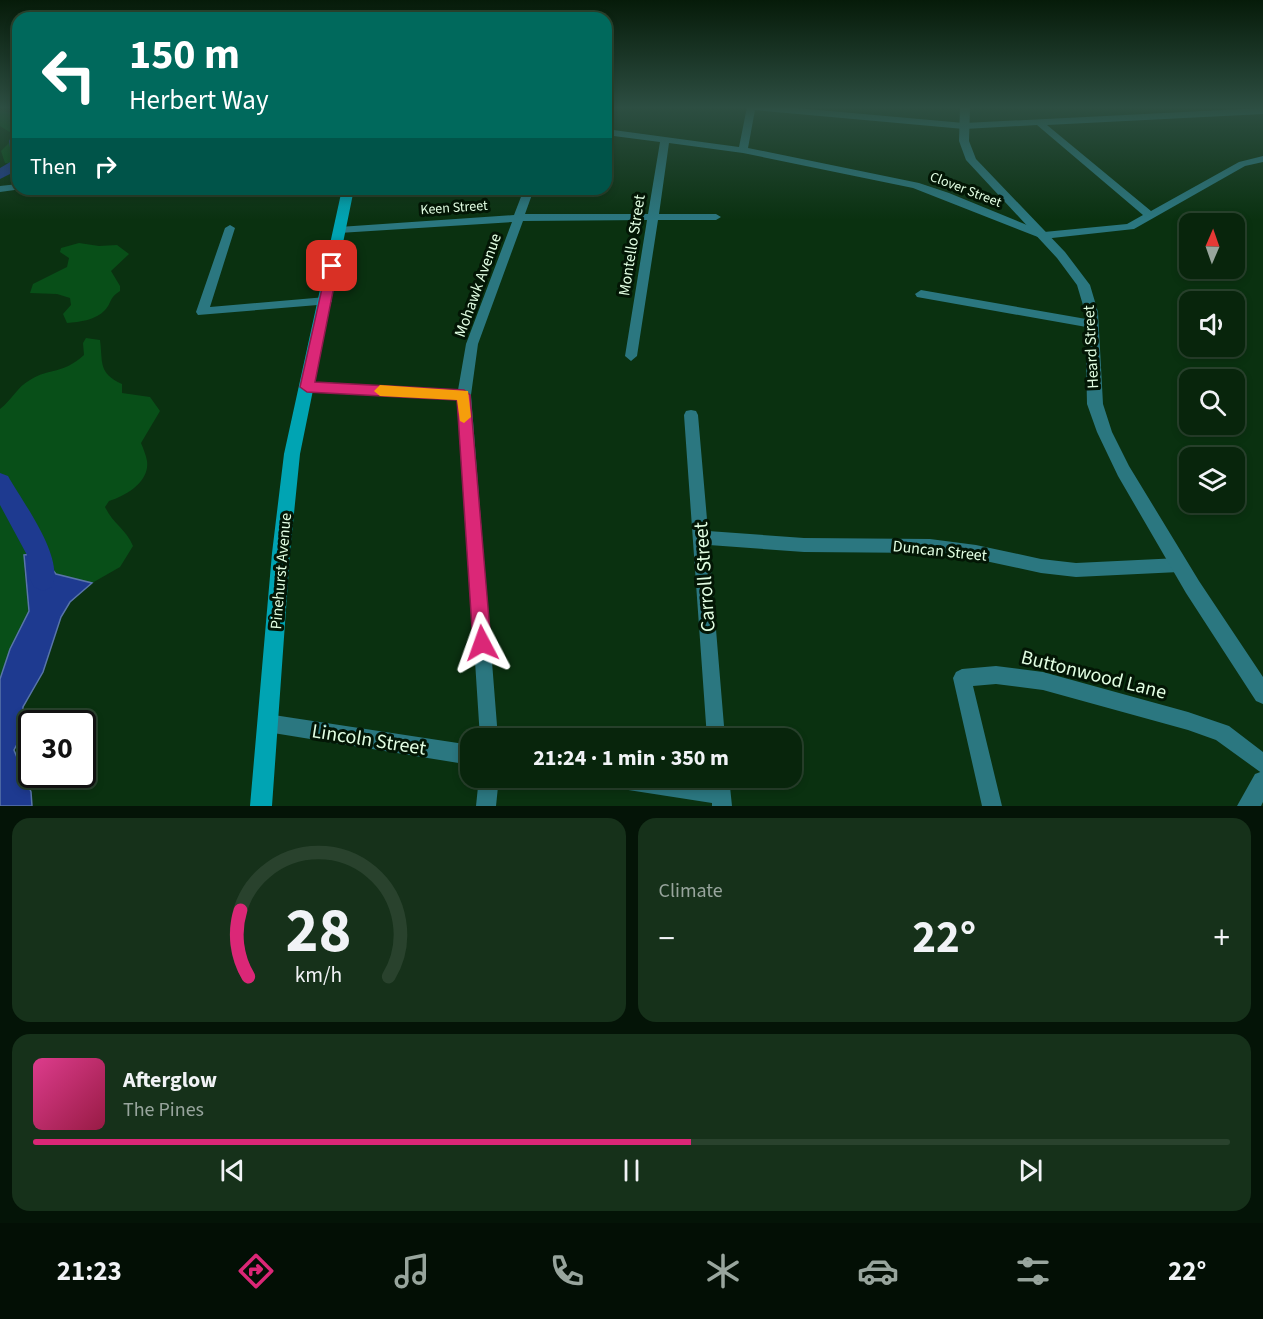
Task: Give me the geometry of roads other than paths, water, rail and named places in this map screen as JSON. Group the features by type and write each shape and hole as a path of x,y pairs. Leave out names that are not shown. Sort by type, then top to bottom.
{"main road":[{"name":"Pinehurst Avenue","path":"261,806 285,506 292,454 326,302 347,195"}],"street":[{"name":"Montello Street","path":"631,356 664,145"},
{"name":"Clover Street","path":"705,145 743,150 915,185 945,195 1043,236 1130,227 1242,164 1263,159"},
{"path":"743,150 744,145"},
{"name":"Heard Street","path":"965,145 971,160 1073,269 1083,287 1090,308 1092,324 1092,390 1099,420 1121,465 1207,613 1263,694"},
{"path":"1066,145 1150,216"},
{"name":"Mohawk Avenue","path":"488,728 464,395 472,344 527,195"},
{"name":"Keen Street","path":"339,230 519,218 716,217"},
{"path":"230,228 202,312 326,302"},
{"path":"921,294 1092,324"},
{"path":"307,387 464,395"},
{"name":"Carroll Street","path":"691,415 715,728"},
{"name":"Duncan Street","path":"700,537 804,545 930,546 1076,570 1179,565"},
{"name":"Buttonwood Lane","path":"992,806 962,678 996,675 1035,680 1188,721 1222,733 1263,764"},
{"name":"Lincoln Street","path":"267,723 460,753"},
{"path":"1248,806 1263,782"},
{"path":"486,806 488,788"},
{"path":"686,788 721,793"}],"water":[{"path":"39,553 56,574 92,583 70,602 61,617 43,672 23,710 18,710 18,742 14,750 18,760 18,788 29,788 32,806 0,806 0,679 10,649 29,611 24,555"}],"waterway":[{"path":"0,174 12,167"},
{"path":"0,483 39,553 43,579"}]}
